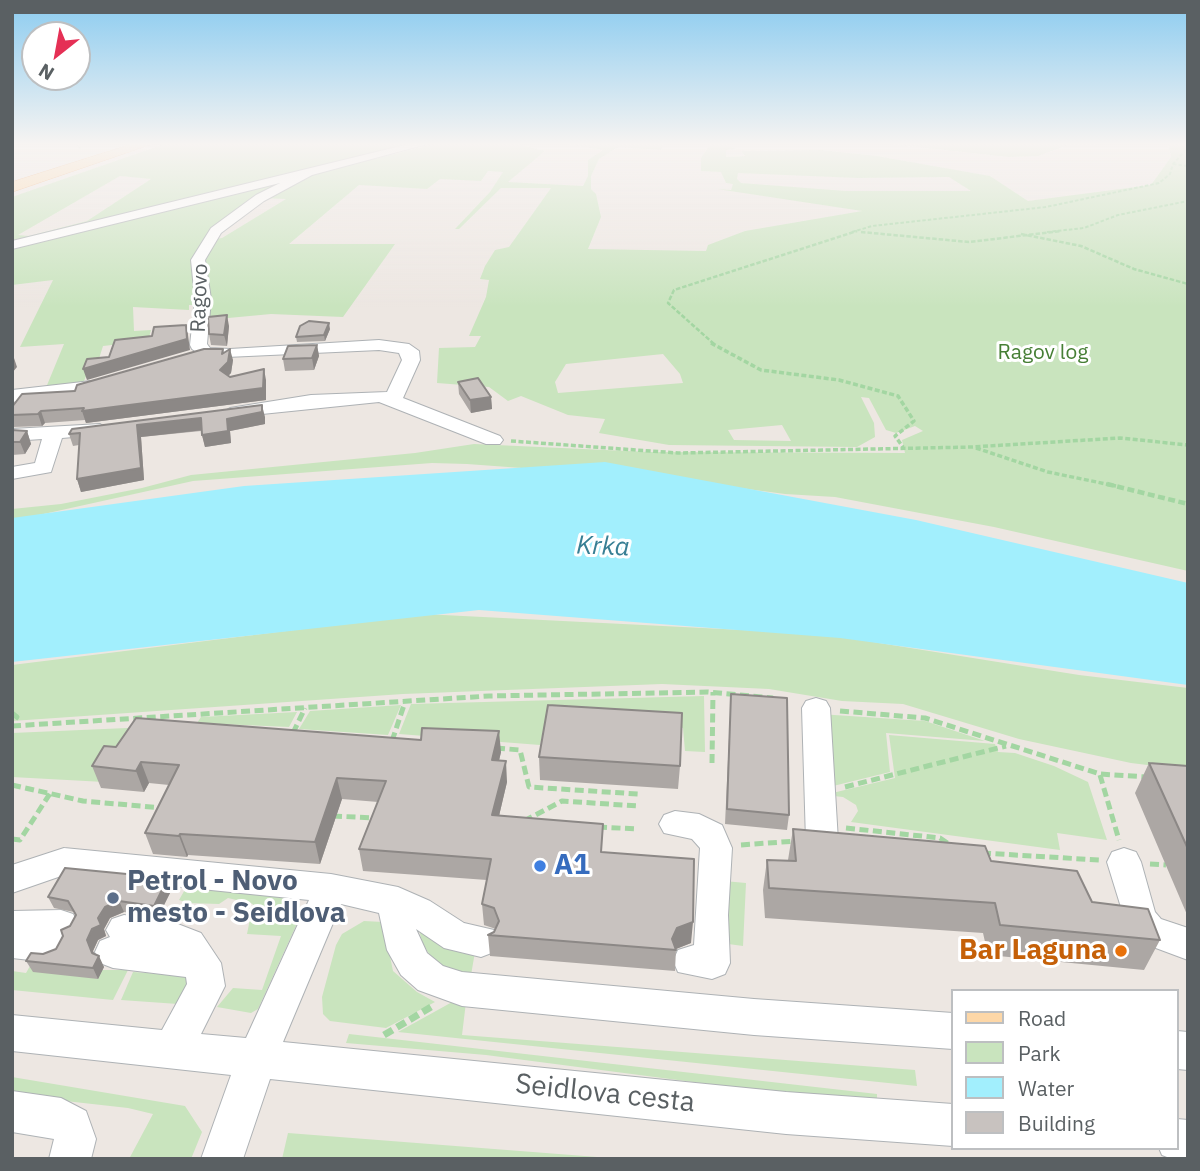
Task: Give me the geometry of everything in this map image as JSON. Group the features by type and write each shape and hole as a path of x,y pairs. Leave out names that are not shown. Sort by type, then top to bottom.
{"street":[{"name":"Ragovo","path":"12,245 203,198"},
{"name":"Ragovo","path":"205,353 198,345 203,299 198,260 216,231 261,198"},
{"name":"Ragovo","path":"180,361 205,353 268,360 379,345 403,348 410,351 411,360 393,400"},
{"path":"12,396 94,387 130,378"},
{"path":"208,418 358,396 393,400 493,440"},
{"path":"12,435 53,435 124,427"},
{"path":"12,473 44,468 53,435"},
{"path":"816,708 821,833"},
{"path":"675,824 699,827 711,834 716,848 712,963 691,961"},
{"path":"12,879 64,861 331,888 398,902 418,911 457,937 481,941"},
{"path":"1124,862 1140,919 1149,930 1188,944"},
{"path":"222,1159 256,1060 331,888"},
{"path":"398,902 396,920 405,950 414,964 431,978 462,989 754,1017 951,1031"},
{"path":"12,926 54,935 12,942"},
{"path":"118,941 202,963 206,986 172,1049"},
{"name":"Seidlova cesta","path":"12,1033 786,1113 951,1125"},
{"path":"12,1111 61,1119 71,1126 75,1139 71,1159"}],"path":[{"path":"903,447 895,436 914,421 898,396 839,380 761,370 710,343 668,303 674,290 872,226 1046,207 1101,198"},
{"path":"857,232 969,242 1017,233 1084,228 1118,215 1188,201"},
{"path":"1017,233 1081,246 1134,269 1188,284"},
{"path":"493,440 678,453 972,447 1120,438 1188,445"},
{"path":"972,447 1048,472 1147,492 1188,504"},
{"path":"712,763 713,692"},
{"path":"12,725 489,696 713,692 768,696 816,708 925,718 1100,774 1150,777"},
{"path":"392,742 405,702"},
{"path":"292,736 304,708"},
{"path":"12,713 17,717 12,725"},
{"path":"121,720 173,725"},
{"path":"279,735 304,737"},
{"path":"379,741 405,743"},
{"path":"819,794 1007,746"},
{"path":"481,747 520,750 530,787 638,794"},
{"path":"976,853 1124,862 1100,774"},
{"path":"12,785 121,806 174,808"},
{"path":"12,839 20,840 51,792"},
{"path":"538,826 514,826 562,801 638,806"},
{"path":"323,815 388,818"},
{"path":"586,827 638,829"},
{"path":"716,848 821,833 940,838 963,852"},
{"path":"938,850 950,851"},
{"path":"384,1035 462,989"}],"green space":[{"path":"12,198 83,198 18,235 29,236 87,221 123,198 195,198 12,242"},
{"path":"216,198 266,198 204,243 198,305 189,305 189,310 133,307 134,331 151,330 148,341 103,346 96,368 89,369 82,386 45,390 64,344 20,347 53,280 12,285 12,248"},
{"name":"Ragov log","path":"263,198 344,198 289,244 395,244 343,317 271,314 207,320 202,260 214,239 222,238 286,199"},
{"name":"Ragov log","path":"485,198 491,198 459,229 455,229"},
{"name":"Ragov log","path":"544,198 597,198 601,217 588,249 706,251 708,245 745,231 862,211 774,198 1023,198 1028,201 1054,198 1186,198 1188,571 994,527 835,497 785,494 672,479 467,464 432,463 193,481 12,521 12,509 61,504 191,475 415,453 474,444 649,452 905,453 902,440 923,431 915,426 896,433 886,430 869,398 861,397 874,423 875,437 857,447 669,445 599,433 605,419 568,415 521,396 508,401 489,387 437,383 439,348 475,347 481,336 469,336 486,297 489,280 480,279 495,250 509,247","holes":["663,354 680,374 683,383 558,393 555,382 566,364","782,425 791,441 734,440 728,430"]},
{"path":"423,614 823,634 1079,675 1188,688 1188,770 1131,763 1019,739 903,704 842,701 769,689 662,684 403,694 12,721 12,665"},
{"path":"704,696 705,752 685,751 683,728 545,722 540,745 399,734 411,704"},
{"path":"401,705 388,735 299,729 310,711"},
{"path":"297,712 289,727 197,723 201,717"},
{"path":"819,714 925,721 985,741 886,733 890,772 825,788"},
{"path":"127,728 147,732 104,782 12,777 12,733"},
{"path":"889,735 995,744 998,752 1015,753 1054,766 1088,782 1107,840 1057,833 1060,850 851,822 858,811 856,805 843,797 824,795 895,778"},
{"path":"724,881 746,883 743,946 721,943"},
{"path":"187,886 283,889 300,904 300,917 258,1009 251,1013 217,1007 233,988 262,990 281,936 247,934 253,904 228,898 219,904 179,900"},
{"path":"364,921 383,922 393,971 417,992 435,1002 386,1028 330,1021 323,1014 322,997 336,945 342,934"},
{"path":"419,930 475,952 471,975 446,969 432,958 423,945"},
{"path":"30,966 128,970 113,1000 12,990 12,971 26,973"},
{"path":"180,971 194,983 178,1004 121,1000 133,972 177,975"},
{"path":"454,1001 466,1002 462,1035 915,1070 917,1086 398,1032"},
{"path":"349,1034 877,1094 877,1102 785,1094 486,1055 346,1043"},
{"path":"12,1077 185,1106 202,1132 191,1159 129,1159 153,1114 128,1108 12,1095"},
{"path":"288,1133 623,1159 282,1159"}],"water":[{"name":"Krka","path":"605,462 916,520 1188,583 1188,685 840,638 479,610 12,662 12,518 244,486"}],"building":[{"path":"227,315 224,335 209,334 208,317"},
{"path":"309,321 329,323 324,335 296,337 300,326"},
{"path":"186,325 187,339 83,369 87,359 109,357 115,340 152,336 154,327"},
{"path":"317,345 312,358 283,359 288,346"},
{"path":"204,349 223,349 222,354 230,349 228,362 220,370 230,377 264,369 263,388 82,411 84,408 12,415 12,407 22,394 75,391 77,385"},
{"path":"478,378 491,397 470,400 458,382"},
{"path":"262,405 262,412 227,419 228,431 202,435 201,418 137,425 141,468 77,479 80,433 69,434 72,429"},
{"path":"12,430 27,431 20,442 12,442"},
{"path":"731,694 787,698 789,815 727,809"},
{"path":"548,705 682,713 680,766 539,757"},
{"path":"136,718 421,740 422,728 499,731 492,760 506,761 492,815 603,824 601,852 694,859 693,922 677,928 672,939 676,950 488,935 494,932 499,921 494,908 482,904 491,859 359,849 386,781 337,778 315,842 145,833 179,765 141,762 136,771 92,766 104,746 116,747"},
{"path":"1149,763 1188,766 1188,849"},
{"path":"793,829 985,846 991,861 1077,871 1092,902 1148,909 1160,940 1000,925 995,903 769,888 767,860 796,861"},
{"path":"65,868 168,878 154,906 119,901 105,907 98,918 101,925 92,929 87,940 92,953 99,956 93,968 26,961 31,953 43,954 56,949 63,936 61,930 70,926 76,915 68,901 48,897"}],"place":[{"name":"A1","path":"540,866"},
{"name":"Petrol - Novo mesto - Seidlova","path":"113,898"},
{"name":"Bar Laguna","path":"1121,951"}]}
